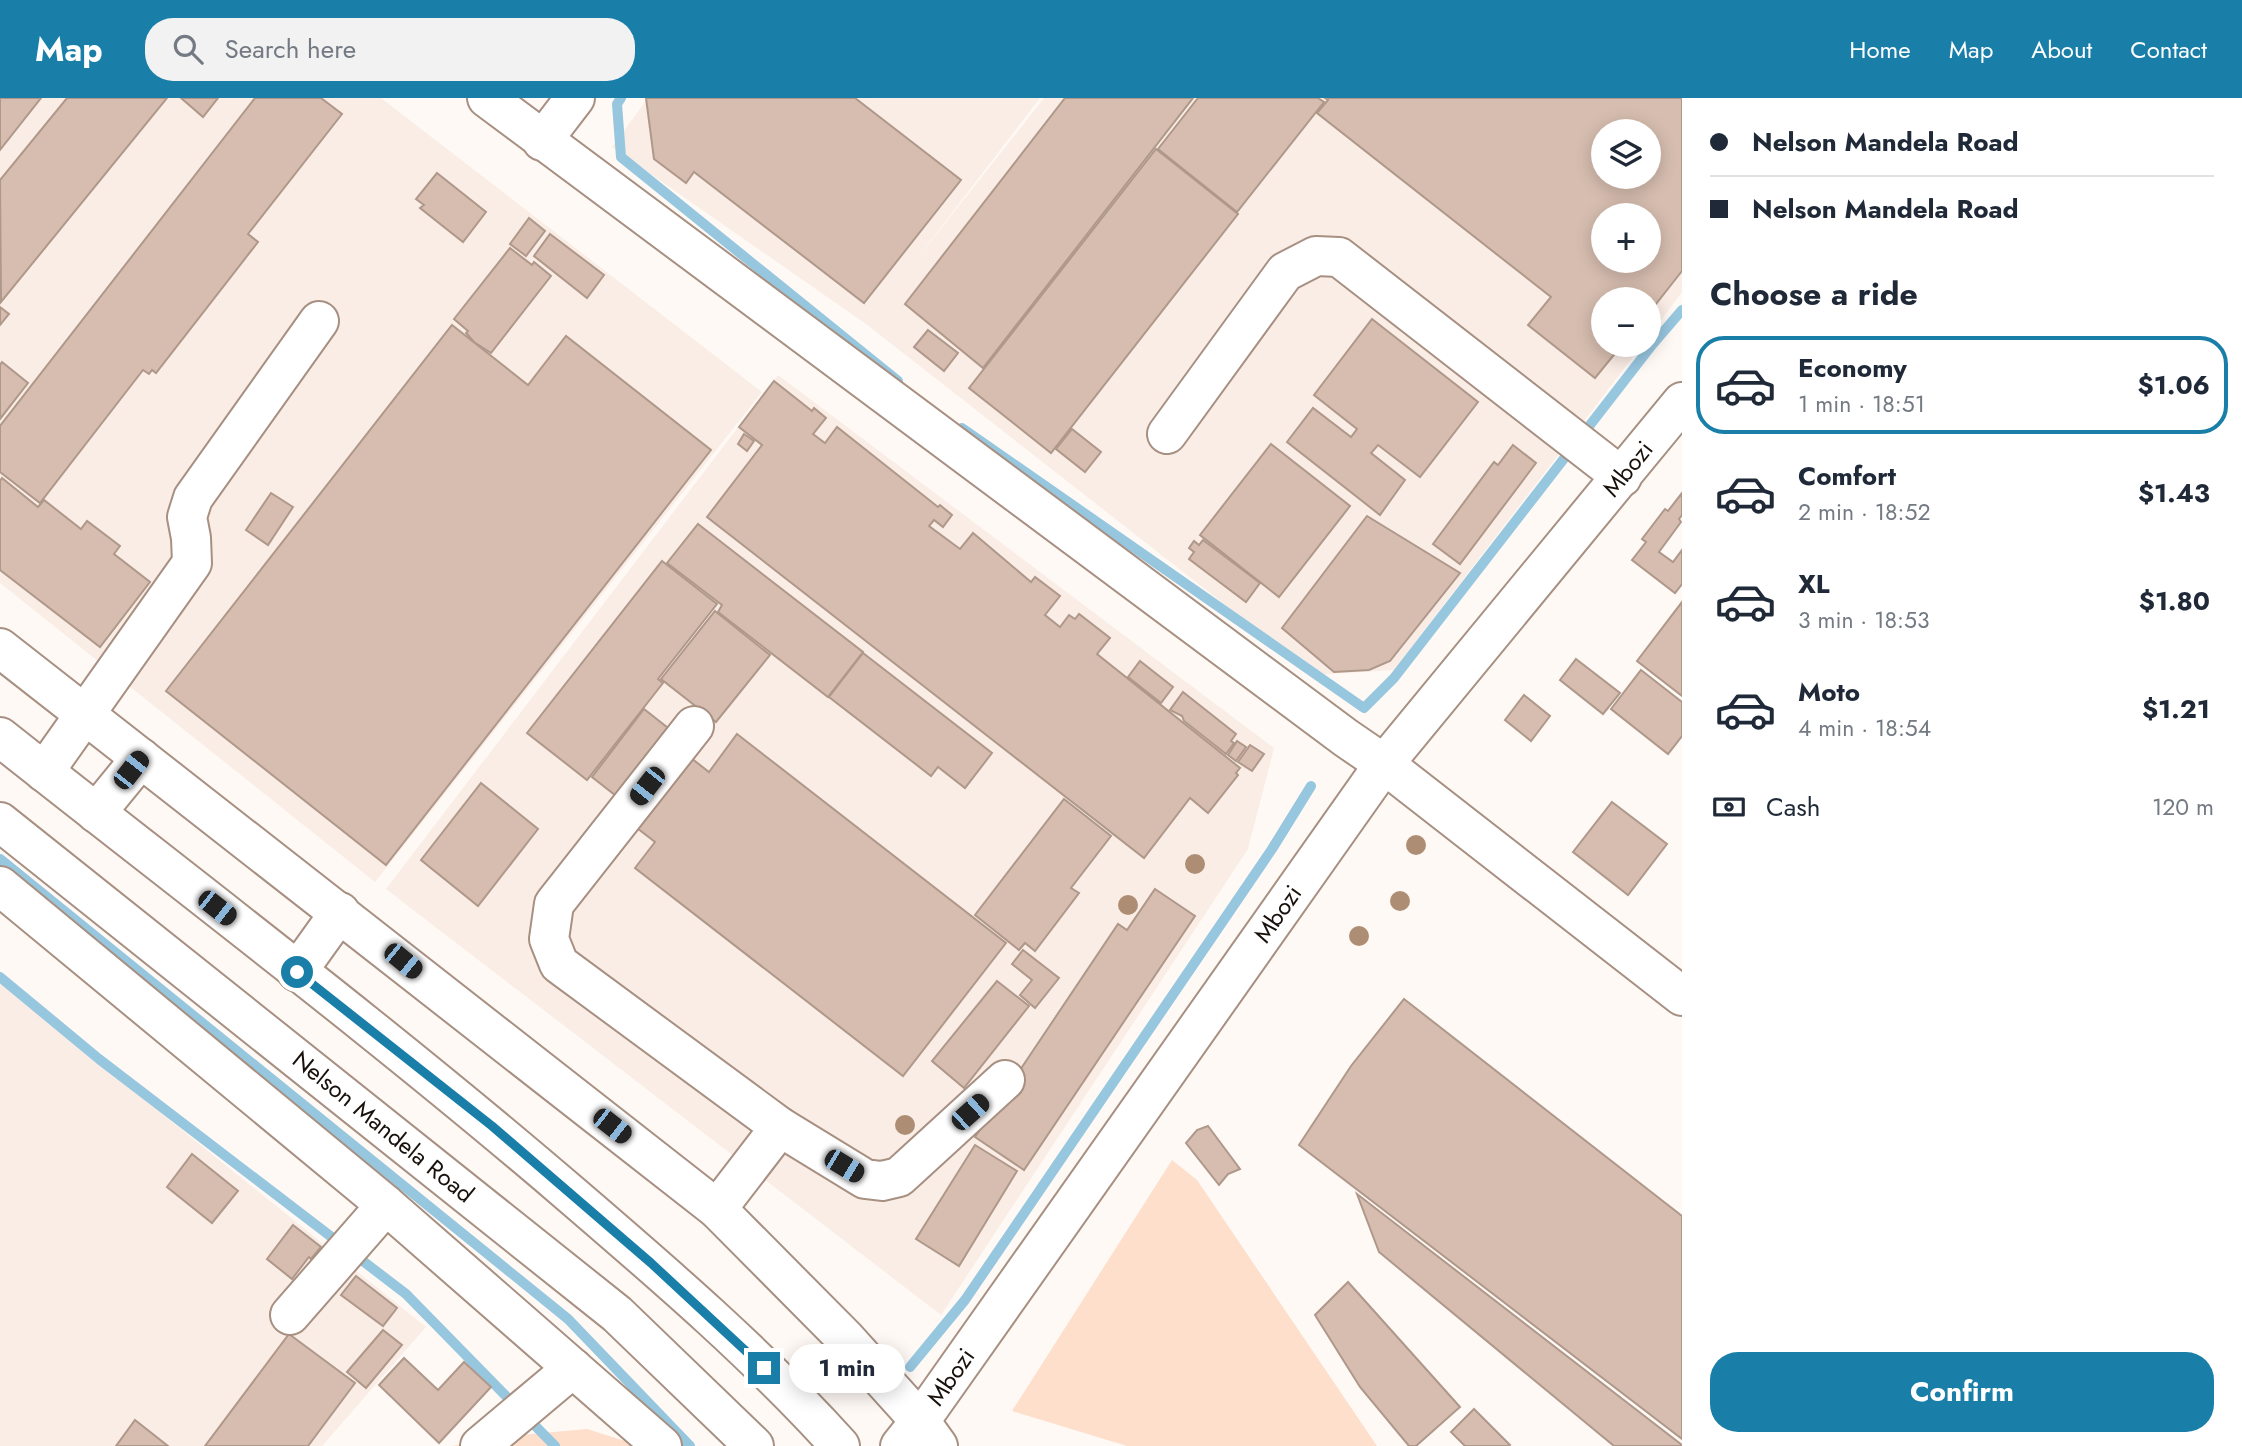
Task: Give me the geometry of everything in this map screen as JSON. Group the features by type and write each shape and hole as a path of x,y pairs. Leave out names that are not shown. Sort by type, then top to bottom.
{"street":[{"path":"487,98 1323,722 1384,764 1682,996"},
{"path":"542,141 575,98"},
{"path":"1167,434 1285,272 1316,256 1339,257 1622,477"},
{"path":"44,772 192,563 187,517 192,498 319,321"},
{"name":"Mbozi","path":"919,1438 1384,764 1682,402"},
{"path":"0,648 717,1209 846,1339 919,1438"},
{"path":"694,726 554,904 549,939 559,964 780,1127 865,1179 882,1181 899,1177 1005,1080"},
{"path":"0,737 492,1126 651,1263 802,1403 840,1446"},
{"path":"96,813 141,758"},
{"name":"Nelson Mandela Road","path":"0,822 617,1314 754,1446"},
{"path":"0,886 386,1205 662,1446"},
{"path":"297,972 340,912"},
{"path":"717,1209 780,1127"},
{"path":"290,1314 386,1205"},
{"path":"480,1446 573,1368"}],"shaded area":[{"path":"0,98 381,98 762,392 375,882 0,583"},
{"path":"648,98 1040,98 912,265 1044,98 1682,98 1682,292 1661,320 1661,287 1591,287 1591,357 1633,357 1394,670 1315,675 866,324 612,147"},
{"path":"778,375 1274,748 1248,849 941,1315 386,889"},
{"path":"0,983 426,1327 322,1446 0,1446"},
{"path":"1172,1160 1197,1180 1377,1446 1127,1446 1012,1411"},
{"path":"587,1429 641,1446 452,1446 509,1436"}],"building":[{"path":"0,98 41,98 0,150"},
{"path":"67,98 167,98 1,302 0,180"},
{"path":"181,98 218,98 203,117"},
{"path":"255,98 321,98 342,114 248,234 258,242 156,373 152,370 149,374 143,370 40,503 0,472 0,426"},
{"path":"646,98 855,98 961,180 864,303 694,172 686,183 654,159"},
{"path":"1065,98 1193,98 983,368 905,304"},
{"path":"1198,98 1318,98 1324,102 1237,212 1158,149"},
{"path":"1325,98 1682,98 1682,271 1661,298 1661,287 1591,287 1591,357 1612,357 1595,378 1528,325 1551,297 1317,113 1328,100"},
{"path":"1156,149 1238,214 1051,453 969,388"},
{"path":"437,173 486,212 463,242 420,208 424,205 416,199"},
{"path":"529,218 545,231 526,256 510,244"},
{"path":"550,234 604,275 587,298 534,256"},
{"path":"510,248 551,276 491,353 474,342 466,333 468,331 454,319"},
{"path":"0,307 9,314 0,325"},
{"path":"1372,319 1478,402 1420,477 1378,445 1371,453 1405,480 1380,515 1287,442 1313,408 1351,437 1357,429 1314,395"},
{"path":"452,325 528,385 566,336 711,450 386,865 166,691"},
{"path":"928,330 958,353 944,371 914,347"},
{"path":"2,362 28,383 0,419 0,365"},
{"path":"774,381 812,411 814,408 826,418 813,434 825,443 837,427 938,507 940,505 952,515 943,527 934,520 929,526 960,549 973,533 1031,582 1035,577 1060,596 1045,615 1060,627 1069,615 1075,619 1079,614 1110,638 1097,654 1240,768 1236,773 1238,775 1208,813 1190,798 1144,858 707,517 762,445 739,427"},
{"path":"1072,429 1101,452 1085,472 1056,449"},
{"path":"744,434 754,441 747,451 738,444"},
{"path":"1271,444 1350,506 1279,597 1200,535"},
{"path":"1513,445 1536,463 1460,564 1433,544 1494,462 1498,465"},
{"path":"2,478 38,507 44,500 81,529 87,521 120,546 114,554 150,582 100,647 0,570"},
{"path":"271,493 293,507 268,545 246,530"},
{"path":"1682,493 1682,515 1679,519 1681,522 1659,552 1673,562 1682,550 1682,584 1675,593 1632,560 1646,542 1642,539 1665,509 1668,511"},
{"path":"1367,516 1460,573 1390,661 1369,670 1334,672 1282,628"},
{"path":"698,524 863,652 828,697 718,612 722,605 667,563"},
{"path":"1203,540 1260,583 1246,602 1189,559 1194,552 1189,548 1194,541 1199,545"},
{"path":"662,561 717,604 658,679 663,683 587,780 527,733"},
{"path":"1682,602 1682,696 1637,661"},
{"path":"715,611 770,655 716,722 661,679"},
{"path":"863,653 992,753 965,788 938,767 931,776 829,697"},
{"path":"1576,659 1620,693 1603,714 1560,680"},
{"path":"1140,661 1173,687 1161,703 1128,677"},
{"path":"1641,670 1682,702 1682,736 1668,754 1611,709"},
{"path":"1183,692 1236,734 1231,741 1234,743 1226,754 1184,721 1182,716 1170,710"},
{"path":"1524,695 1550,716 1531,741 1505,720"},
{"path":"644,709 682,739 629,806 592,777"},
{"path":"737,734 1006,943 903,1076 635,868 655,842 628,821 682,751 709,772"},
{"path":"1237,741 1246,747 1236,761 1228,755"},
{"path":"1250,745 1264,754 1252,771 1238,762"},
{"path":"481,783 538,829 478,906 421,860"},
{"path":"1064,799 1111,836 1071,888 1079,893 1035,951 1025,943 1019,950 975,915"},
{"path":"1612,802 1667,844 1628,895 1573,852"},
{"path":"1155,889 1195,916 1024,1170 975,1137 1118,924 1127,930"},
{"path":"1023,950 1059,978 1035,1008 1020,995 1032,980 1012,964"},
{"path":"997,981 1029,1006 964,1088 932,1061"},
{"path":"1404,999 1682,1216 1682,1439 1299,1145 1351,1066"},
{"path":"1208,1126 1240,1169 1228,1174 1219,1185 1186,1143 1197,1130"},
{"path":"975,1145 1017,1171 959,1266 916,1239"},
{"path":"192,1154 238,1191 212,1223 167,1187"},
{"path":"1357,1194 1682,1446 1614,1446 1379,1252"},
{"path":"293,1225 321,1247 311,1259 309,1257 292,1279 267,1259"},
{"path":"356,1276 397,1308 383,1326 341,1295"},
{"path":"1348,1282 1460,1407 1416,1446 1409,1446 1360,1387 1315,1315"},
{"path":"383,1330 402,1345 366,1388 347,1372"},
{"path":"289,1334 355,1383 308,1446 205,1446"},
{"path":"404,1358 438,1390 464,1362 491,1387 439,1443 379,1385"},
{"path":"1474,1409 1509,1446 1465,1446 1451,1432"},
{"path":"135,1420 168,1446 116,1446"}],"waterway":[{"path":"621,98 617,104 621,157 898,381"},
{"path":"962,428 1364,708 1394,678 1682,310"},
{"path":"910,1367 965,1300 1272,849 1311,786"},
{"path":"0,859 568,1319 690,1446"},
{"path":"0,977 99,1059 406,1294 555,1446"}],"route":[{"path":"297,972 492,1126 651,1263 764,1368"}]}
